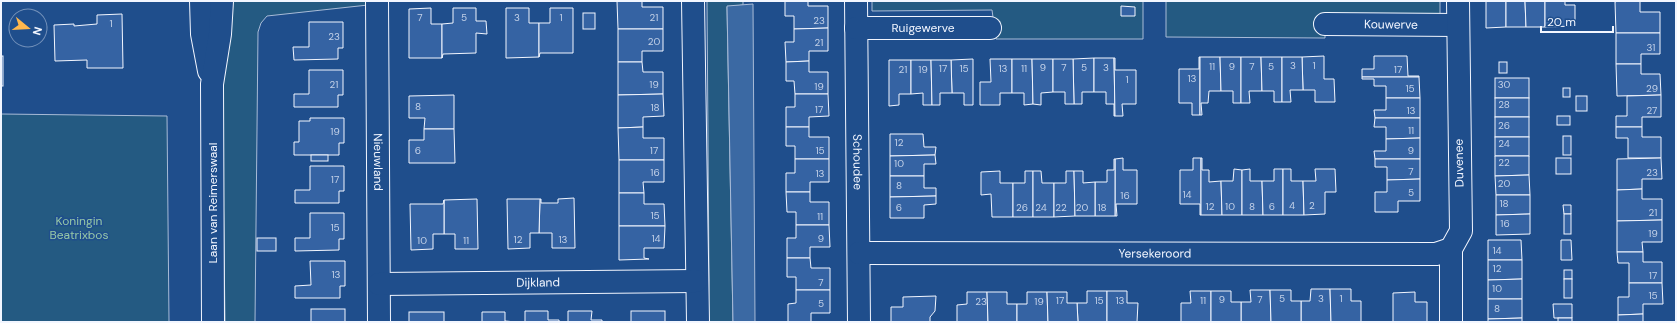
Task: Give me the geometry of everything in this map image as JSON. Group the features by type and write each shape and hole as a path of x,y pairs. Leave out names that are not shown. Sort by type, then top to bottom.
{"street":[{"name":"Laan van Reimerswaal","path":"201,1 202,34 212,84"},
{"name":"Laan van Reimerswaal","path":"213,322 212,84 220,34 222,1"},
{"name":"Nieuwland","path":"377,1 379,322"},
{"path":"693,1 696,281 698,322"},
{"name":"Schoudee","path":"856,1 859,322"},
{"name":"Duvenee","path":"1450,249 1461,231 1457,25 1458,1"},
{"name":"Kouwerve","path":"1325,24 1457,25"},
{"name":"Ruigewerve","path":"856,28 990,28"},
{"path":"1450,249 1451,322"},
{"name":"Yersekeroord","path":"859,253 1436,254 1450,249"},
{"name":"Dijkland","path":"379,284 696,281"}],"green space":[{"path":"233,1 368,1 368,5 267,16 261,23 258,32 255,322 225,322 222,93 230,11"},
{"path":"707,1 743,1 743,5 727,7 733,322 708,322"},
{"path":"872,1 1143,1 1143,39 996,39 992,10 872,11"},
{"path":"1166,1 1440,1 1440,14 1325,15 1325,38 1166,37"},
{"name":"Koningin Beatrixbos","path":"1,114 167,116 169,322 1,322"}],"shaded area":[{"path":"753,4 755,322 733,322 727,6"}],"building":[{"path":"617,1 642,1 642,7 663,7 663,29 618,29"},
{"path":"785,1 808,1 808,6 828,6 828,28 794,29 794,16 785,16"},
{"path":"1486,1 1506,1 1506,27 1486,28"},
{"path":"1506,1 1525,1 1526,27 1506,27"},
{"path":"1525,1 1545,1 1545,27 1526,27"},
{"path":"1545,1 1565,1 1565,5 1575,5 1575,26 1545,27"},
{"path":"1640,1 1640,12 1660,12 1660,33 1616,33 1615,2"},
{"path":"1121,6 1135,7 1135,16 1121,16"},
{"path":"431,8 431,24 442,24 442,58 409,58 409,9"},
{"path":"453,8 476,8 476,21 486,21 487,34 476,33 476,53 443,54 442,58 442,24 453,23"},
{"path":"506,8 529,8 529,23 539,23 539,57 506,58"},
{"path":"550,8 573,8 573,53 540,53 539,57 539,23 550,23"},
{"path":"583,13 595,13 595,29 583,29"},
{"path":"122,14 123,68 87,68 87,60 55,61 54,25 74,24 74,26 97,24 97,15"},
{"path":"309,22 343,22 343,48 338,48 338,59 294,60 293,47 309,47"},
{"path":"828,28 828,51 809,51 809,61 786,62 785,42 794,42 794,29"},
{"path":"618,29 663,29 663,51 642,51 642,62 618,62"},
{"path":"1616,33 1660,33 1660,54 1641,54 1641,64 1616,64"},
{"path":"1,56 3,56 3,86 1,86"},
{"path":"1324,56 1324,79 1334,79 1335,102 1315,102 1315,90 1303,90 1302,57"},
{"path":"1374,56 1407,56 1408,76 1419,77 1362,77 1362,69 1374,69"},
{"path":"1199,57 1200,115 1192,115 1192,103 1179,103 1179,69 1199,69"},
{"path":"1200,57 1220,57 1221,91 1209,91 1208,103 1201,103 1202,115 1200,115"},
{"path":"1220,57 1241,57 1241,103 1233,103 1233,91 1221,91"},
{"path":"1241,57 1261,57 1262,91 1249,91 1250,103 1241,103"},
{"path":"1261,57 1282,57 1282,102 1274,102 1274,91 1262,91"},
{"path":"1282,57 1302,57 1303,90 1290,90 1291,102 1282,102"},
{"path":"1094,58 1094,92 1082,92 1082,104 1074,104 1073,59"},
{"path":"1094,58 1114,58 1115,116 1114,104 1106,104 1106,92 1094,92"},
{"path":"1114,58 1115,70 1136,70 1136,104 1122,104 1123,116 1115,116"},
{"path":"973,59 973,105 964,105 964,93 952,93 951,60"},
{"path":"990,59 1012,59 1012,93 1000,93 1000,105 980,105 980,82 991,82"},
{"path":"1012,59 1032,59 1033,104 1024,105 1024,93 1012,93"},
{"path":"1032,59 1053,59 1053,92 1041,93 1041,105 1033,104"},
{"path":"1053,59 1073,59 1074,104 1065,104 1065,92 1053,92"},
{"path":"889,60 911,60 911,94 899,94 899,105 889,106"},
{"path":"911,60 931,60 932,105 923,105 923,93 911,94"},
{"path":"931,60 951,60 952,93 940,93 940,105 932,105"},
{"path":"809,61 809,72 828,72 828,94 795,94 794,81 786,81 786,62"},
{"path":"618,62 642,62 643,72 663,72 663,94 618,95"},
{"path":"1499,62 1507,62 1507,73 1499,73"},
{"path":"1616,64 1641,64 1641,74 1660,74 1661,95 1617,96"},
{"path":"309,70 343,70 343,95 338,95 338,107 294,107 294,94 309,94"},
{"path":"1362,77 1419,77 1420,98 1386,98 1386,86 1374,86 1374,79 1362,79"},
{"path":"1495,78 1529,78 1529,98 1495,98"},
{"path":"1563,88 1570,88 1570,97 1563,97"},
{"path":"663,94 664,116 643,117 643,127 618,128 618,95"},
{"path":"795,94 828,94 829,116 809,117 809,127 786,127 786,107 795,107"},
{"path":"454,95 454,129 424,129 425,118 409,118 409,96"},
{"path":"1661,95 1661,117 1642,117 1642,127 1616,127 1616,116 1627,116 1627,96"},
{"path":"1576,96 1587,96 1587,111 1576,111"},
{"path":"1386,98 1420,98 1420,118 1375,118 1374,110 1386,110"},
{"path":"1495,98 1529,98 1529,117 1495,117"},
{"path":"1557,116 1570,116 1570,125 1557,125"},
{"path":"1495,117 1529,117 1529,137 1495,137"},
{"path":"310,118 344,118 344,143 339,143 339,155 294,155 294,142 299,142 299,121 310,121"},
{"path":"1375,118 1420,118 1420,138 1386,139 1386,127 1374,127"},
{"path":"643,127 643,138 664,138 664,160 619,160 618,128"},
{"path":"786,127 809,127 809,137 829,137 829,159 795,159 795,146 786,146"},
{"path":"1616,127 1642,127 1642,137 1661,137 1661,158 1628,158 1628,138 1616,138"},
{"path":"424,129 454,129 455,163 409,163 409,140 424,140"},
{"path":"890,134 923,134 924,147 936,147 935,155 890,156"},
{"path":"1563,136 1571,136 1571,155 1563,155"},
{"path":"1495,137 1529,137 1529,156 1495,156"},
{"path":"1420,138 1420,159 1375,159 1374,151 1386,151 1386,139"},
{"path":"311,155 328,155 328,161 311,161"},
{"path":"935,155 936,164 924,164 924,176 890,176 890,156"},
{"path":"1495,156 1529,156 1529,175 1495,176"},
{"path":"1123,158 1123,170 1137,170 1137,204 1116,204 1117,216 1115,216 1115,159"},
{"path":"1193,158 1201,158 1201,215 1200,204 1180,204 1180,170 1193,170"},
{"path":"1201,158 1202,170 1209,170 1209,182 1221,181 1222,215 1201,215"},
{"path":"1556,158 1571,158 1571,174 1556,174"},
{"path":"1661,158 1662,179 1642,179 1642,189 1617,190 1617,159"},
{"path":"795,159 829,159 829,182 810,182 810,192 786,192 786,173 795,173"},
{"path":"1114,159 1115,216 1095,216 1095,182 1107,182 1107,170 1114,170"},
{"path":"1375,159 1420,159 1420,179 1387,180 1387,167 1375,167"},
{"path":"619,160 664,160 664,182 643,182 644,193 619,193"},
{"path":"310,166 344,166 344,191 339,191 339,203 295,203 295,190 310,190"},
{"path":"1234,169 1242,170 1242,215 1222,215 1221,181 1233,181"},
{"path":"1250,169 1250,181 1262,181 1263,215 1242,215 1242,170"},
{"path":"1274,169 1283,169 1283,215 1263,215 1262,181 1274,181"},
{"path":"1283,169 1291,169 1291,181 1303,181 1304,215 1283,215"},
{"path":"1315,169 1335,169 1336,192 1325,192 1325,214 1304,215 1303,181 1316,181"},
{"path":"1000,171 1000,183 1013,183 1013,217 992,217 991,194 981,195 981,172"},
{"path":"1025,171 1033,171 1033,217 1013,217 1013,183 1025,183"},
{"path":"1033,171 1041,171 1042,183 1054,183 1054,217 1033,217"},
{"path":"1066,171 1074,171 1075,216 1054,217 1054,183 1066,183"},
{"path":"1074,171 1083,171 1083,183 1095,182 1095,216 1075,216"},
{"path":"1529,175 1530,195 1496,195 1495,176"},
{"path":"890,176 924,176 924,188 936,188 936,196 890,197"},
{"path":"1420,179 1420,201 1398,201 1398,212 1375,212 1375,192 1387,192 1387,180"},
{"path":"1642,189 1642,199 1662,199 1662,220 1617,221 1617,190"},
{"path":"786,192 810,192 810,202 829,202 829,225 796,225 796,212 787,212"},
{"path":"619,193 644,193 644,204 664,204 665,226 619,226"},
{"path":"1496,195 1530,195 1530,214 1496,215"},
{"path":"936,196 936,204 924,205 924,218 890,218 890,197"},
{"path":"574,198 575,248 552,248 552,233 539,233 540,199 541,203 558,203 558,199"},
{"path":"477,199 478,249 455,249 455,234 444,234 444,200"},
{"path":"507,199 540,199 539,233 530,233 530,248 508,249"},
{"path":"444,200 444,234 433,234 433,249 411,250 410,204 443,204"},
{"path":"1563,205 1571,205 1571,214 1564,214"},
{"path":"310,213 344,213 344,239 339,239 339,250 295,251 295,238 310,238"},
{"path":"1530,214 1530,234 1496,235 1496,215"},
{"path":"1564,214 1571,214 1571,234 1564,234"},
{"path":"1662,220 1662,242 1642,242 1643,252 1617,252 1617,221"},
{"path":"796,225 829,225 830,247 810,247 810,258 787,258 787,238 796,238"},
{"path":"619,226 665,226 664,248 644,248 644,258 649,259 619,260"},
{"path":"257,238 276,238 276,251 257,251"},
{"path":"1488,240 1521,240 1522,260 1488,260"},
{"path":"1561,240 1571,240 1572,260 1561,260"},
{"path":"1617,252 1643,252 1643,262 1662,262 1662,283 1629,283 1629,263 1618,263"},
{"path":"787,258 810,258 811,268 830,268 830,290 796,290 796,277 787,277"},
{"path":"1488,260 1522,260 1522,279 1488,280"},
{"path":"310,261 345,261 345,286 340,286 340,298 295,298 295,286 311,285"},
{"path":"1564,270 1572,270 1572,279 1564,279"},
{"path":"1522,279 1522,299 1488,299 1488,280"},
{"path":"1564,279 1572,279 1572,298 1564,298"},
{"path":"1629,283 1662,283 1663,304 1643,304 1643,314 1618,315 1618,297 1629,297"},
{"path":"1311,289 1330,289 1331,322 1301,322 1301,301 1310,301"},
{"path":"1330,289 1351,289 1351,301 1361,301 1361,322 1331,322"},
{"path":"796,290 830,290 830,313 811,313 811,322 788,322 788,304 796,303"},
{"path":"1250,290 1270,290 1271,322 1241,322 1241,302 1251,302"},
{"path":"1270,290 1291,290 1291,301 1301,301 1301,322 1271,322"},
{"path":"1087,291 1107,291 1107,322 1078,322 1077,303 1087,303"},
{"path":"1107,291 1127,291 1127,303 1138,303 1137,322 1107,322"},
{"path":"1190,291 1211,291 1211,322 1181,322 1181,303 1191,303"},
{"path":"1211,291 1231,291 1231,302 1241,302 1241,322 1211,322"},
{"path":"967,292 987,292 988,322 957,322 957,305 967,304"},
{"path":"987,292 1007,292 1007,304 1017,304 1017,322 988,322"},
{"path":"1027,292 1047,292 1048,322 1017,322 1017,304 1027,304"},
{"path":"1047,292 1067,292 1067,303 1077,303 1078,322 1048,322"},
{"path":"1415,292 1415,302 1427,302 1427,322 1393,322 1393,293"},
{"path":"936,296 935,311 930,317 930,322 891,322 891,307 903,307 903,297"},
{"path":"1488,299 1522,299 1522,318 1488,319"},
{"path":"1553,304 1572,304 1572,318 1554,318"},
{"path":"311,309 345,309 345,322 311,322"},
{"path":"525,311 548,311 548,320 559,320 559,322 525,322"},
{"path":"568,311 592,311 591,320 602,320 602,322 568,322"},
{"path":"631,311 665,311 665,322 631,322"},
{"path":"409,312 444,312 444,322 409,322"},
{"path":"482,312 505,312 505,321 516,322 482,322"},
{"path":"1643,314 1643,322 1618,322 1618,315"},
{"path":"1522,318 1522,322 1488,322 1488,319"},
{"path":"1558,318 1572,318 1572,322 1558,322"}]}
